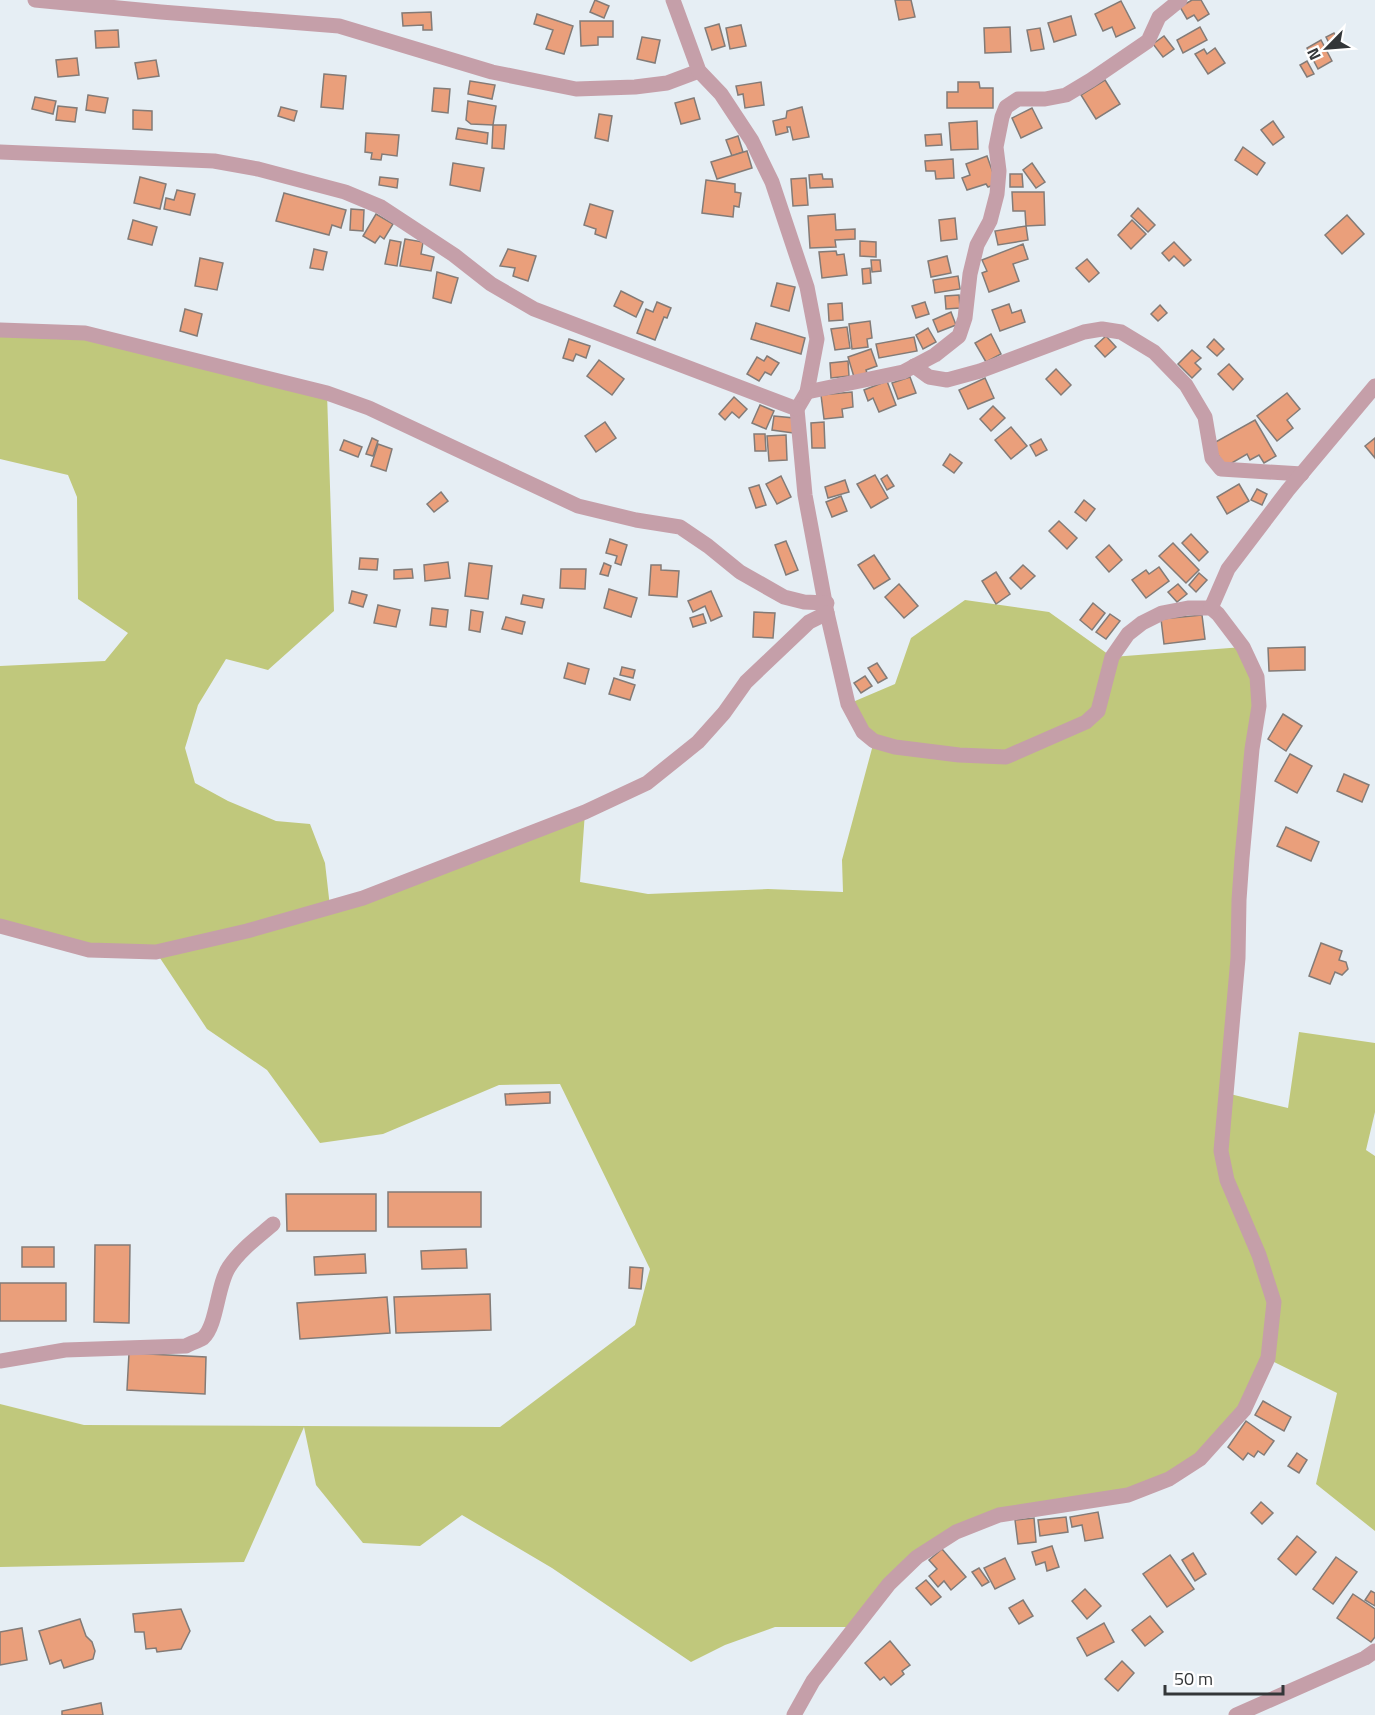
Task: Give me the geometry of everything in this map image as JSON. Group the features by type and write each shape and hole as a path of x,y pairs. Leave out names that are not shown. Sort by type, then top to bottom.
{"street":[{"path":"35,0 339,26 483,70 576,89 635,87 667,83 699,70"},
{"path":"673,0 699,70 721,94 752,141 772,182 804,276 817,339 807,392 797,409 805,495 848,704 863,732 874,741 895,747 959,755 1006,757 1086,722 1098,711 1112,657 1128,634 1142,623 1162,613 1188,608 1211,609 1218,614 1243,647 1257,677 1259,706 1252,749 1242,858 1239,958 1221,1151 1227,1180 1259,1255 1274,1302 1268,1358 1244,1410 1200,1459 1169,1479 1128,1495 999,1515 956,1532 917,1557 889,1584 813,1681 794,1715"},
{"path":"807,392 903,372 935,355 959,336 965,318 970,274 977,245 990,221 997,194 999,171 996,147 1006,107 1018,99 1045,99 1066,94 1091,80 1148,41 1159,17 1180,0"},
{"path":"0,152 214,161 258,169 345,192 389,212 491,284 534,309 797,409"},
{"path":"914,366 929,377 947,380 980,372 1084,332 1102,329 1121,332 1154,352 1186,385 1205,417 1212,458 1221,469 1302,474"},
{"path":"0,330 85,333 327,393 369,408 578,506 636,520 680,527 740,572 784,597 827,608"},
{"path":"1211,609 1228,568 1375,386"},
{"path":"0,926 88,950 156,952 247,931 363,898 585,812 646,783 698,742 724,713 746,682 809,622 827,608"},
{"path":"0,1361 65,1350 186,1346 203,1338 210,1328 218,1295 228,1268 248,1245 273,1224"},
{"path":"1236,1715 1365,1658 1375,1651"}],"green space":[{"path":"0,330 85,333 327,393 334,611 268,670 226,659 198,705 185,748 195,783 228,801 276,821 310,824 325,863 330,907 585,812 580,882 648,894 768,889 843,892 842,860 874,741 848,704 895,684 911,638 965,600 1049,612 1112,657 1243,647 1257,677 1226,1093 1288,1108 1299,1032 1375,1043 1375,1112 1366,1150 1375,1156 1375,1531 1316,1484 1337,1393 1268,1359 1244,1410 1200,1459 1128,1495 999,1515 917,1557 855,1627 775,1627 725,1645 691,1662 552,1568 462,1515 420,1546 363,1543 316,1485 304,1427 244,1562 0,1567 0,1404 84,1425 500,1427 635,1325 650,1269 560,1084 499,1085 383,1134 320,1143 267,1070 207,1029 156,952 89,950 0,926 0,666 105,661 128,633 78,599 77,497 68,475 0,459"}],"building":[{"path":"595,0 609,6 604,18 590,12"},
{"path":"895,0 911,0 915,17 899,20"},
{"path":"1192,0 1201,0 1209,14 1198,21 1194,15 1187,19 1180,7"},
{"path":"1121,1 1135,28 1116,37 1112,27 1103,31 1095,14"},
{"path":"431,12 432,30 423,30 423,25 403,26 402,13"},
{"path":"537,14 573,26 564,54 546,49 553,30 534,24"},
{"path":"1071,16 1076,35 1054,42 1048,23"},
{"path":"580,21 613,21 613,37 598,37 598,45 581,46"},
{"path":"719,24 725,46 712,50 705,28"},
{"path":"741,25 746,46 730,49 726,28"},
{"path":"1010,27 1011,52 985,53 984,28"},
{"path":"1200,27 1207,40 1183,53 1177,40"},
{"path":"1040,28 1044,49 1031,51 1027,30"},
{"path":"118,30 119,47 96,48 95,31"},
{"path":"1334,33 1340,45 1332,49 1326,37"},
{"path":"1164,36 1174,49 1163,57 1153,44"},
{"path":"642,37 660,40 655,63 637,59"},
{"path":"1321,40 1332,61 1318,69 1307,48"},
{"path":"1215,48 1225,63 1208,74 1195,54 1204,49 1207,54"},
{"path":"77,58 79,75 58,77 56,60"},
{"path":"156,60 159,76 138,79 135,63"},
{"path":"1307,61 1314,74 1307,77 1300,65"},
{"path":"324,74 346,76 343,109 321,107"},
{"path":"1105,80 1120,104 1096,119 1081,95"},
{"path":"470,81 495,85 492,99 468,94"},
{"path":"761,82 764,105 745,108 743,94 738,95 736,86"},
{"path":"958,82 979,82 980,88 993,88 993,108 947,108 947,92 958,92"},
{"path":"434,88 450,89 448,113 432,111"},
{"path":"88,95 108,98 105,113 86,110"},
{"path":"35,97 56,101 53,114 32,109"},
{"path":"694,98 700,119 681,124 675,103"},
{"path":"468,101 496,106 493,125 471,124 466,120"},
{"path":"58,106 77,108 75,122 56,120"},
{"path":"281,107 297,111 294,121 278,116"},
{"path":"802,107 809,137 793,140 790,127 787,127 788,132 776,135 773,121 786,118 787,111"},
{"path":"1032,108 1042,128 1021,138 1012,118"},
{"path":"133,110 152,111 152,130 133,129"},
{"path":"599,114 612,116 608,141 595,138"},
{"path":"977,121 978,149 951,150 949,123"},
{"path":"1273,121 1284,137 1273,145 1261,130"},
{"path":"493,125 506,125 504,149 492,148"},
{"path":"458,128 488,133 487,144 456,139"},
{"path":"366,133 399,135 397,156 382,154 381,160 371,159 372,153 365,152"},
{"path":"941,134 942,145 926,146 925,135"},
{"path":"738,136 743,152 732,156 726,140"},
{"path":"1243,147 1265,163 1257,175 1235,160"},
{"path":"747,151 752,168 717,179 711,162"},
{"path":"987,156 997,184 988,187 986,184 967,190 962,178 970,175 966,164"},
{"path":"953,159 954,178 936,179 935,171 926,171 925,161"},
{"path":"453,163 484,168 480,191 450,185"},
{"path":"1032,163 1045,182 1036,188 1023,170"},
{"path":"822,174 823,179 832,179 833,187 810,188 809,175"},
{"path":"1010,174 1022,174 1023,187 1010,187"},
{"path":"140,177 166,184 160,209 134,203"},
{"path":"380,177 398,179 397,188 379,185"},
{"path":"806,178 808,205 793,206 791,179"},
{"path":"706,180 735,184 735,192 741,193 739,207 734,206 733,217 702,213"},
{"path":"177,190 195,194 190,215 164,209 166,198 174,200"},
{"path":"1012,192 1044,192 1045,225 1026,226 1025,211 1013,211"},
{"path":"284,193 346,210 341,228 332,225 329,235 276,221"},
{"path":"590,204 613,211 606,238 595,234 596,229 584,225"},
{"path":"1138,208 1155,225 1148,232 1131,216"},
{"path":"351,209 364,210 363,231 350,230"},
{"path":"376,214 393,224 384,239 380,236 375,243 363,236"},
{"path":"835,214 836,230 855,229 855,239 835,240 836,247 810,248 808,216"},
{"path":"1347,215 1364,234 1342,254 1325,235"},
{"path":"955,218 957,239 941,241 939,220"},
{"path":"133,220 157,227 152,245 128,239"},
{"path":"1132,220 1146,234 1131,249 1118,235"},
{"path":"1026,226 1028,240 998,245 995,231"},
{"path":"405,239 423,242 421,254 434,257 431,271 400,266"},
{"path":"390,240 401,242 397,266 385,264"},
{"path":"860,241 876,242 876,257 860,256"},
{"path":"1174,242 1191,260 1184,266 1174,256 1169,261 1162,253"},
{"path":"1023,244 1028,259 1013,264 1019,281 989,292 982,273 987,271 982,260"},
{"path":"314,249 327,252 323,270 310,268"},
{"path":"508,249 536,256 528,281 513,276 515,268 500,266"},
{"path":"836,251 837,255 844,254 847,275 822,278 819,252"},
{"path":"947,256 951,273 931,277 928,261"},
{"path":"200,258 223,263 217,290 195,286"},
{"path":"1087,259 1099,273 1089,282 1076,268"},
{"path":"871,260 880,260 881,271 872,272"},
{"path":"870,268 871,283 863,284 862,269"},
{"path":"437,272 458,278 451,303 433,298"},
{"path":"958,276 960,289 935,293 933,280"},
{"path":"777,283 795,287 789,311 771,306"},
{"path":"621,291 643,302 636,317 614,306"},
{"path":"959,295 960,308 946,309 945,296"},
{"path":"657,302 671,308 667,318 664,317 655,340 637,333 646,309 653,312"},
{"path":"925,302 929,314 916,318 912,306"},
{"path":"842,303 843,320 829,321 828,304"},
{"path":"1009,304 1012,313 1021,310 1025,322 1000,331 992,310"},
{"path":"1160,305 1167,313 1158,321 1151,314"},
{"path":"185,309 202,314 197,336 180,331"},
{"path":"951,312 956,325 938,332 933,320"},
{"path":"870,321 872,338 867,339 868,347 852,349 849,324"},
{"path":"756,323 805,338 801,354 751,339"},
{"path":"847,327 850,348 835,350 831,329"},
{"path":"928,328 936,342 923,349 916,335"},
{"path":"991,334 1001,354 986,362 975,343"},
{"path":"1106,336 1116,347 1105,357 1095,346"},
{"path":"914,337 917,351 879,358 876,344"},
{"path":"569,339 590,346 586,358 576,354 573,361 563,358"},
{"path":"1214,339 1224,349 1217,356 1207,347"},
{"path":"871,349 877,366 866,370 867,373 854,377 848,357"},
{"path":"1192,350 1201,358 1195,363 1201,369 1192,378 1178,364"},
{"path":"767,356 779,363 771,375 765,372 759,381 747,374 757,357 764,361"},
{"path":"599,360 624,379 612,395 587,376"},
{"path":"848,361 849,376 831,378 830,363"},
{"path":"1229,364 1243,379 1233,390 1218,374"},
{"path":"1056,369 1071,385 1061,395 1046,379"},
{"path":"910,377 916,393 898,399 892,383"},
{"path":"985,378 994,398 968,409 959,390"},
{"path":"887,381 896,405 879,412 873,398 868,401 864,390"},
{"path":"852,392 853,407 842,409 843,417 824,419 821,395"},
{"path":"1287,393 1300,409 1287,420 1293,428 1277,441 1257,416"},
{"path":"734,397 747,409 739,418 732,412 725,420 719,414"},
{"path":"760,405 774,411 766,429 752,423"},
{"path":"993,406 1005,418 991,431 980,419"},
{"path":"774,416 794,418 793,433 772,430"},
{"path":"1255,420 1276,456 1264,463 1259,455 1250,460 1247,454 1225,467 1212,444"},
{"path":"605,422 616,438 596,452 585,436"},
{"path":"824,422 825,448 812,448 811,423"},
{"path":"1011,427 1027,446 1011,459 995,440"},
{"path":"754,434 765,434 766,451 755,451"},
{"path":"786,435 787,460 769,461 767,436"},
{"path":"372,438 378,441 373,456 366,454"},
{"path":"1375,438 1375,458 1365,446"},
{"path":"1041,439 1047,450 1036,456 1030,445"},
{"path":"344,440 362,447 358,457 340,450"},
{"path":"378,444 392,449 386,471 371,466"},
{"path":"950,454 962,463 954,473 943,465"},
{"path":"875,475 888,498 871,508 857,484"},
{"path":"887,475 894,486 887,490 881,479"},
{"path":"781,476 791,497 777,504 766,484"},
{"path":"845,480 849,492 828,498 825,487"},
{"path":"1239,484 1249,501 1227,514 1217,497"},
{"path":"759,485 766,505 756,508 749,488"},
{"path":"1257,489 1267,494 1262,505 1251,500"},
{"path":"441,492 448,501 434,512 427,504"},
{"path":"841,496 847,511 832,517 826,502"},
{"path":"1084,500 1095,509 1086,521 1075,512"},
{"path":"1059,521 1077,538 1067,549 1049,531"},
{"path":"1191,534 1208,552 1199,561 1182,543"},
{"path":"610,539 627,545 621,565 615,563 617,556 606,553"},
{"path":"786,541 798,570 786,575 775,545"},
{"path":"1173,543 1199,570 1186,583 1159,556"},
{"path":"1109,545 1122,560 1109,572 1096,557"},
{"path":"874,555 890,579 874,589 858,565"},
{"path":"360,558 378,559 377,570 359,569"},
{"path":"448,562 450,578 425,581 424,565"},
{"path":"469,563 492,566 488,599 465,596"},
{"path":"604,563 611,566 608,576 600,574"},
{"path":"651,565 661,565 661,570 679,571 677,597 649,595"},
{"path":"1023,565 1035,576 1021,589 1010,578"},
{"path":"1159,567 1169,581 1146,598 1132,580 1146,570 1149,574"},
{"path":"412,569 413,578 394,579 394,570"},
{"path":"561,569 586,569 585,589 560,588"},
{"path":"996,572 1010,594 996,604 982,581"},
{"path":"1199,573 1207,580 1196,592 1189,585"},
{"path":"899,584 918,606 904,618 885,597"},
{"path":"1178,584 1187,594 1177,602 1168,592"},
{"path":"609,589 637,598 631,617 604,608"},
{"path":"352,591 367,595 363,607 349,603"},
{"path":"711,591 722,616 711,621 705,606 693,612 688,601"},
{"path":"523,595 544,599 542,608 521,604"},
{"path":"1093,603 1105,613 1092,630 1080,620"},
{"path":"378,605 400,610 396,627 374,623"},
{"path":"432,608 448,610 446,627 430,625"},
{"path":"471,610 483,612 480,632 469,630"},
{"path":"754,612 775,613 773,638 753,637"},
{"path":"703,614 706,623 693,627 690,618"},
{"path":"1110,614 1120,621 1106,639 1096,632"},
{"path":"1202,615 1205,639 1164,644 1161,619"},
{"path":"506,617 525,622 522,634 502,629"},
{"path":"1305,647 1305,670 1269,671 1268,648"},
{"path":"568,663 589,669 585,684 564,678"},
{"path":"877,663 887,678 878,683 868,668"},
{"path":"622,667 635,670 633,678 620,675"},
{"path":"865,676 872,686 861,693 854,683"},
{"path":"614,678 635,685 630,700 609,694"},
{"path":"1283,714 1302,726 1286,751 1268,739"},
{"path":"1290,754 1312,766 1297,793 1275,781"},
{"path":"1344,774 1369,785 1362,802 1337,791"},
{"path":"1286,827 1319,842 1311,861 1277,846"},
{"path":"1321,943 1342,951 1339,960 1346,962 1348,969 1342,975 1335,972 1330,984 1309,976"},
{"path":"550,1092 550,1103 506,1105 505,1094"},
{"path":"388,1192 481,1192 481,1227 388,1227"},
{"path":"286,1194 376,1194 376,1231 287,1231"},
{"path":"95,1245 130,1245 129,1323 94,1322"},
{"path":"22,1247 54,1247 54,1267 22,1267"},
{"path":"466,1249 467,1268 422,1269 421,1251"},
{"path":"365,1254 366,1273 315,1275 314,1257"},
{"path":"630,1267 643,1268 641,1289 629,1288"},
{"path":"0,1283 66,1283 66,1321 0,1321"},
{"path":"490,1294 491,1330 396,1333 394,1297"},
{"path":"387,1297 390,1333 300,1339 297,1303"},
{"path":"129,1353 206,1357 205,1394 127,1390"},
{"path":"1263,1401 1291,1417 1284,1431 1255,1415"},
{"path":"1246,1421 1274,1441 1264,1455 1258,1451 1254,1457 1248,1453 1243,1460 1228,1447"},
{"path":"1297,1453 1307,1460 1299,1473 1288,1466"},
{"path":"1261,1502 1273,1513 1262,1524 1251,1513"},
{"path":"1098,1512 1103,1538 1085,1541 1082,1525 1072,1527 1070,1517"},
{"path":"1066,1517 1068,1532 1040,1536 1038,1520"},
{"path":"1034,1518 1036,1542 1018,1544 1015,1520"},
{"path":"1297,1536 1316,1552 1296,1575 1278,1559"},
{"path":"1052,1546 1059,1567 1047,1571 1045,1562 1036,1565 1032,1552"},
{"path":"942,1549 966,1577 951,1590 944,1581 938,1587 929,1576 937,1569 929,1560"},
{"path":"1193,1553 1206,1574 1195,1581 1182,1560"},
{"path":"1170,1555 1194,1589 1167,1607 1143,1574"},
{"path":"1336,1557 1357,1572 1333,1604 1313,1589"},
{"path":"1005,1558 1015,1579 995,1589 984,1568"},
{"path":"979,1568 989,1582 982,1586 972,1572"},
{"path":"926,1580 941,1597 931,1605 916,1588"},
{"path":"1085,1589 1101,1606 1087,1619 1072,1601"},
{"path":"1371,1591 1375,1593 1375,1606 1365,1600"},
{"path":"1353,1594 1375,1609 1375,1637 1371,1642 1337,1618"},
{"path":"1023,1600 1033,1616 1019,1624 1009,1608"},
{"path":"181,1609 190,1631 181,1649 157,1652 156,1648 146,1649 144,1632 135,1632 133,1614"},
{"path":"1150,1616 1163,1632 1145,1646 1132,1630"},
{"path":"80,1619 95,1651 93,1659 64,1668 61,1660 50,1664 39,1631"},
{"path":"1104,1623 1114,1642 1087,1656 1077,1638"},
{"path":"22,1628 27,1660 0,1665 0,1632"},
{"path":"890,1641 910,1665 902,1671 904,1674 891,1685 884,1677 880,1680 865,1663"},
{"path":"1122,1661 1134,1673 1118,1691 1105,1679"},
{"path":"101,1703 103,1715 62,1715 62,1711"}]}
